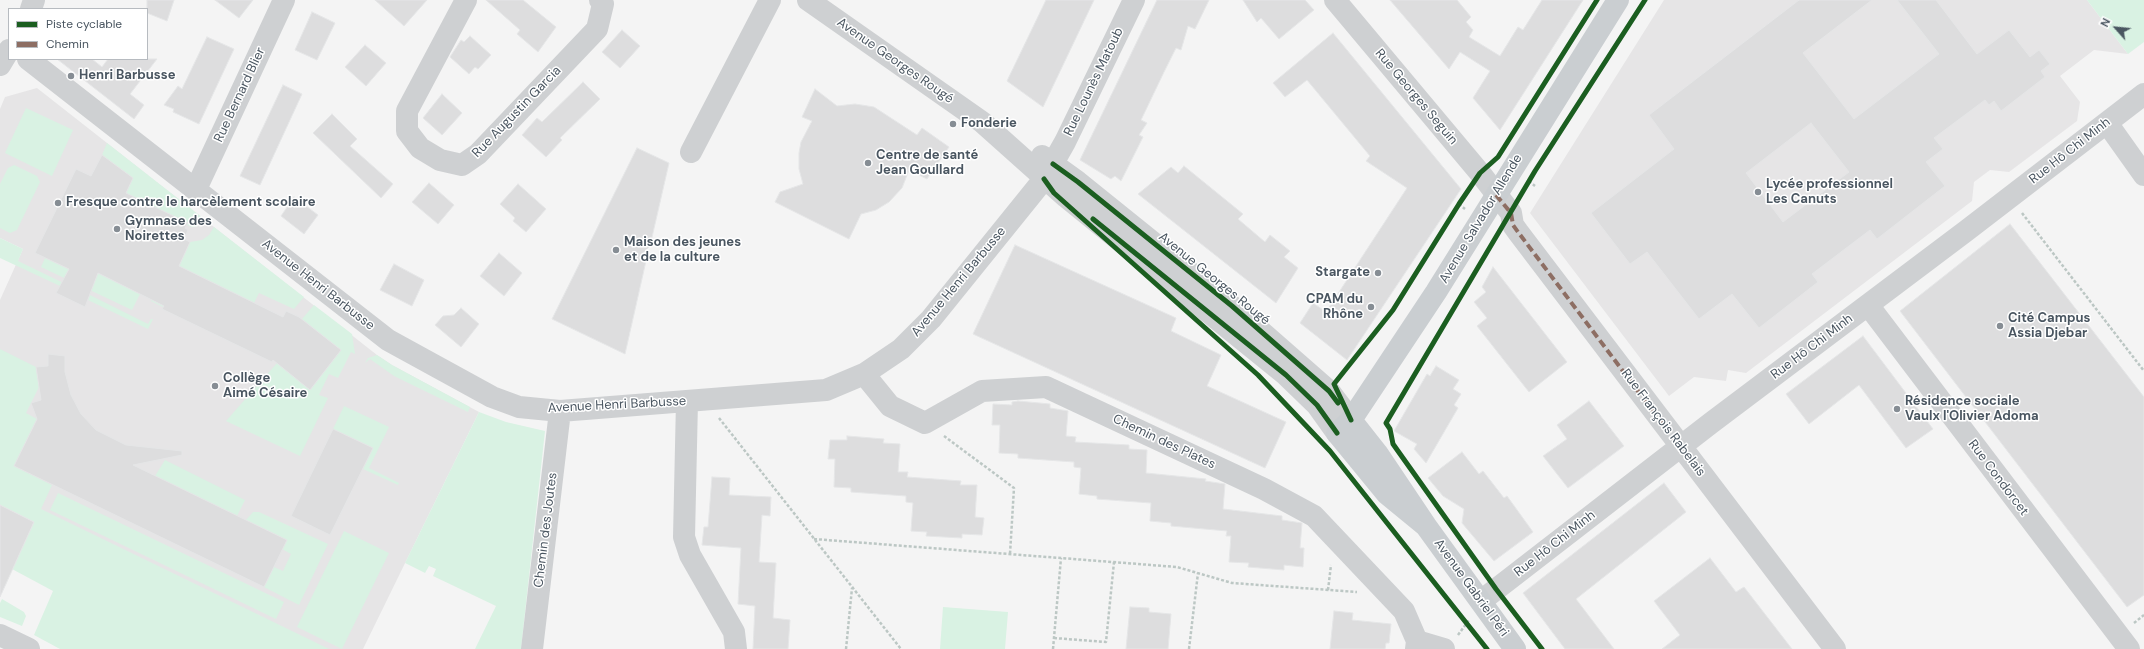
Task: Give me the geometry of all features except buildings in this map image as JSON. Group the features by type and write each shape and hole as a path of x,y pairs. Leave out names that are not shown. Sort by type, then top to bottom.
{"main road":[{"name":"Avenue Salvador Allende","path":"1344,427 1436,292 1618,0"},
{"name":"Avenue Gabriel Péri","path":"1344,427 1387,494 1426,526 1515,649"}],"street":[{"name":"Rue Bernard Blier","path":"196,189 284,0"},
{"name":"Rue Augustin Garcia","path":"466,0 407,111 407,131 420,148 440,160 462,165 478,154 597,29 603,4 600,0"},
{"path":"691,152 770,0"},
{"name":"Avenue Georges Rougé","path":"808,0 982,122 1049,172 1078,182 1243,316 1329,391 1344,427"},
{"name":"Rue Lounès Matoub","path":"1049,172 1134,0"},
{"name":"Rue Georges Seguin","path":"1335,0 1480,173 1496,195"},
{"path":"0,36 8,43"},
{"path":"0,65 8,52"},
{"name":"Avenue Henri Barbusse","path":"29,60 388,340 492,397 519,407 560,411 826,390 864,374 901,349 931,319 1049,172"},
{"name":"Rue Hô Chi Minh","path":"1481,601 1681,448 1711,423 2011,197 2144,94"},
{"path":"2107,124 2144,175"},
{"name":"Rue François Rabelais","path":"1496,195 1511,213 1513,225 1518,232 1835,649"},
{"name":"Rue Condorcet","path":"1868,305 2129,649"},
{"path":"864,374 890,406 926,423"},
{"name":"Chemin des Plates","path":"926,423 982,391 1046,387 1264,489 1314,516 1404,611 1416,645"},
{"path":"686,401 684,537 690,555 734,632 736,649"},
{"name":"Chemin des Joutes","path":"532,649 560,411"},
{"path":"0,636 29,649"},
{"path":"1416,645 1444,649"}],"path":[{"path":"1455,211 1480,173"},
{"path":"1511,213 1532,176"},
{"path":"2011,197 2144,371"},
{"path":"711,400 720,421 901,649"},
{"path":"926,423 1014,488 1010,554"},
{"path":"814,538 1177,567 1232,583 1358,592"},
{"path":"1053,649 1061,558"},
{"path":"1054,638 1106,642 1114,562"},
{"path":"1189,649 1198,573"},
{"path":"846,649 852,588"},
{"path":"1461,617 1470,628"}],"shaded area":[{"name":"Lycée professionnel Les Canuts","path":"1664,0 2087,0 2128,54 2094,50 2060,76 2080,102 2077,121 2009,172 1990,170 1974,182 1972,201 1746,373 1728,370 1726,381 1694,377 1669,396 1530,213"},
{"name":"Collège Aimé Césaire","path":"37,88 377,355 392,365 479,412 363,649 294,649 0,505 0,300 23,249 0,238 0,109 5,97"}],"green space":[{"path":"2087,0 2144,0 2144,42 2128,54"},
{"path":"26,108 73,130 52,176 5,153"},
{"path":"107,143 203,218 196,227 191,227 126,193 132,178 102,155"},
{"path":"14,165 37,176 40,182 17,230 10,233 0,228 0,184 8,168"},
{"path":"214,227 304,297 294,309 259,293 254,303 177,278 163,307 151,301 155,291 182,259 190,242 202,240 209,235"},
{"path":"0,238 23,249 18,261 82,292 60,286 0,258"},
{"path":"45,258 91,280 95,272 140,294 132,310 41,267"},
{"path":"90,295 148,324 151,319 153,319 148,329 88,300"},
{"path":"314,305 352,334 355,354 351,352 338,378 329,374 319,395 328,398 300,456 226,421 277,363 310,390 341,350 302,319"},
{"path":"0,349 36,367 39,387 26,413 37,419 14,466 52,485 41,509 329,649 60,649 34,635 53,591 12,569 34,522 0,505"},
{"path":"377,355 392,365 470,407 468,412 394,376 370,359 365,363 368,358"},
{"path":"344,406 389,427 369,468 399,483 398,485 363,469 373,448 333,429"},
{"path":"479,412 506,422 545,431 521,649 475,649 496,606 433,576 436,569 429,566 425,573 405,563"},
{"path":"165,460 245,500 237,516 155,476"},
{"path":"58,493 284,602 276,619 50,510"},
{"path":"253,512 259,512 328,544 299,605 264,587 274,567 283,571 291,554 282,549 287,540 246,520"},
{"path":"344,531 389,553 342,649 297,627"},
{"path":"2,599 24,612 26,616 22,626 0,617 0,603"},
{"path":"943,607 1008,612 1005,649 940,649"}],"marked path":[{"path":"1496,195 1511,213 1513,225 1518,232 1681,448"}],"cycle path":[{"path":"1351,420 1334,384 1393,310 1480,173 1498,157 1597,0"},
{"path":"1542,649 1496,589 1393,444 1390,429 1386,423 1535,171 1645,0"},
{"path":"1053,164 1078,182 1232,306 1329,391 1338,403"},
{"path":"1044,179 1054,193 1258,375 1330,451 1487,649"},
{"path":"1093,219 1286,375 1317,405 1337,433"}],"place":[{"name":"Henri Barbusse","path":"71,76"},
{"name":"Fonderie","path":"953,124"},
{"name":"Centre de santé Jean Goullard","path":"868,163"},
{"name":"Lycée professionnel Les Canuts","path":"1758,192"},
{"name":"Fresque contre le harcèlement scolaire","path":"58,203"},
{"name":"Gymnase des Noirettes","path":"117,229"},
{"name":"Maison des jeunes et de la culture","path":"616,250"},
{"name":"Stargate","path":"1378,273"},
{"name":"CPAM du Rhône","path":"1371,307"},
{"name":"Cité Campus Assia Djebar","path":"2000,326"},
{"name":"Collège Aimé Césaire","path":"215,386"},
{"name":"Résidence sociale Vaulx l'Olivier Adoma","path":"1897,409"}]}
